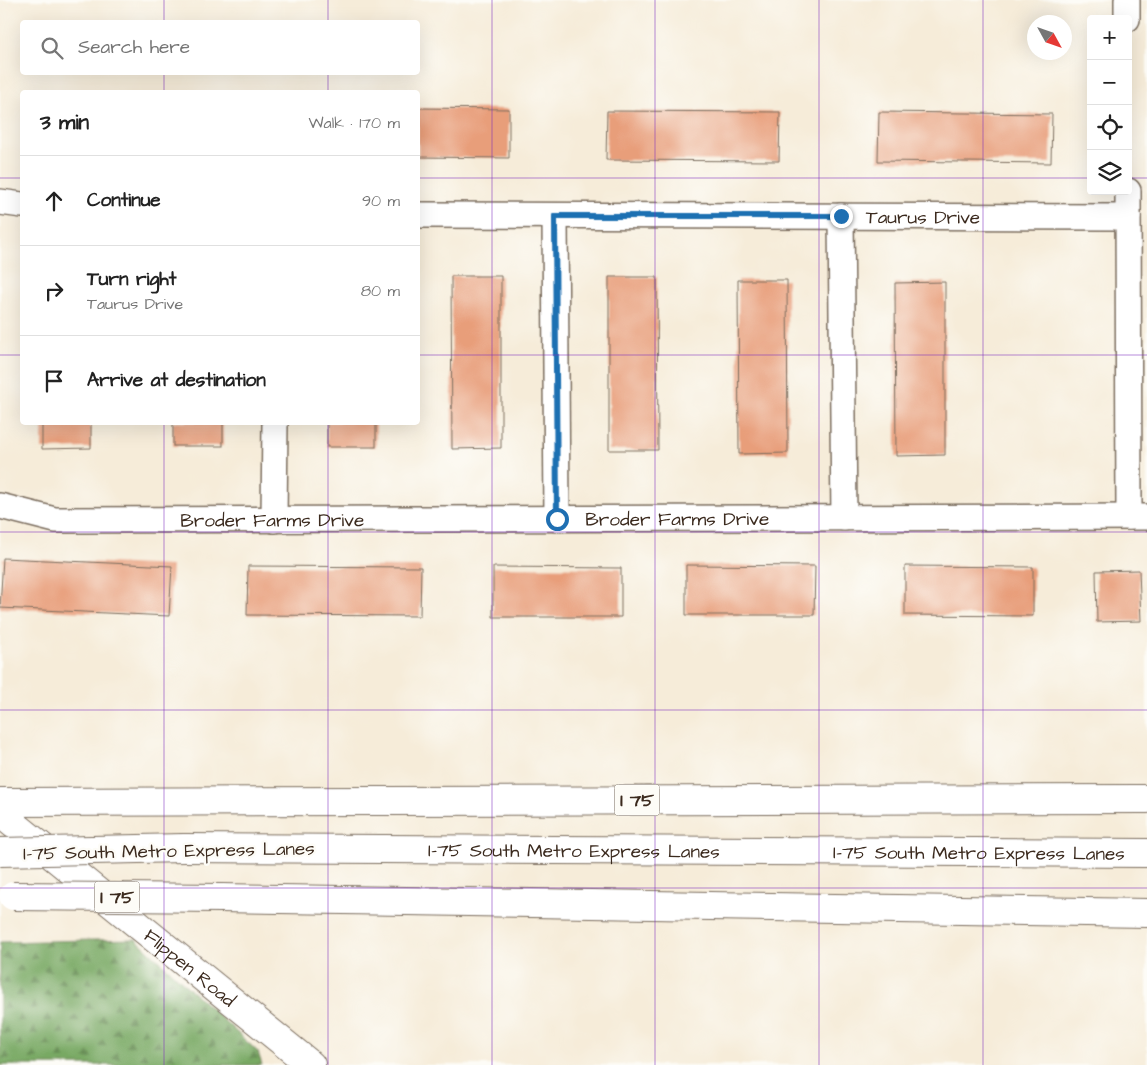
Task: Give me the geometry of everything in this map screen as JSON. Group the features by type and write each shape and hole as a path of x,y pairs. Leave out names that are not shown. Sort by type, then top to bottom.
{"main road":[{"name":"I 75","path":"0,802 126,800 1147,799"},
{"name":"Flippen Road","path":"0,813 311,1065"},
{"name":"I-75 South Metro Express Lanes","path":"0,852 184,848 1147,853"},
{"name":"I 75","path":"6,896 1147,913"},
{"path":"274,1035 288,1065"}],"street":[{"path":"1127,0 1127,15"},
{"path":"1128,195 1138,517"},
{"name":"Taurus Drive","path":"420,215 1128,216"},
{"path":"555,216 557,519"},
{"path":"841,216 844,518"},
{"path":"274,520 275,425"},
{"name":"Broder Farms Drive","path":"0,506 55,520 1138,517"}],"green space":[{"path":"136,939 258,1052 262,1065 0,1065 0,942"}],"building":[{"path":"420,108 509,109 509,158 420,157"},
{"path":"607,111 780,112 779,161 606,160"},
{"path":"879,112 1052,114 1051,163 878,161"},
{"path":"451,276 501,276 501,448 452,449"},
{"path":"609,277 657,277 658,450 609,450"},
{"path":"738,280 787,280 788,453 739,454"},
{"path":"945,282 945,455 896,456 895,283"},
{"path":"42,425 91,425 91,448 42,449"},
{"path":"173,425 223,425 223,446 173,446"},
{"path":"327,425 376,425 376,447 327,447"},
{"path":"3,558 172,566 169,616 0,608"},
{"path":"686,565 815,566 814,615 686,615"},
{"path":"248,566 421,567 420,616 247,615"},
{"path":"905,566 1033,567 1033,616 905,615"},
{"path":"493,567 621,568 621,617 493,617"},
{"path":"1139,570 1141,621 1097,622 1096,571"}],"route":[{"path":"557,519 555,216 841,216"}]}
